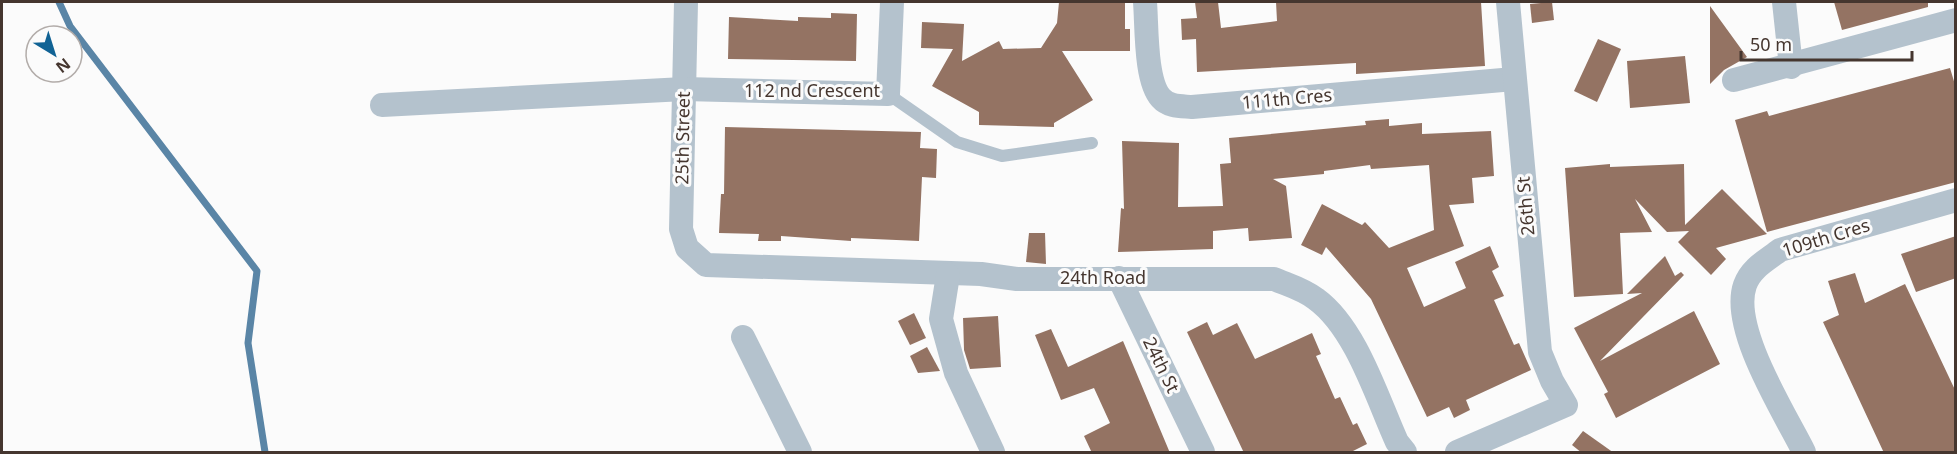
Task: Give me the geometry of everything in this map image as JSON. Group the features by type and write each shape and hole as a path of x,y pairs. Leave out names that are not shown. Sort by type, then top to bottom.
{"street":[{"name":"25th Street","path":"686,2 681,229 687,248 706,265"},
{"name":"112 nd Crescent","path":"382,105 684,89 888,94 892,2"},
{"name":"111th Cres","path":"1145,2 1152,80 1162,100 1172,105 1192,107 1514,79"},
{"name":"26th St","path":"1457,453 1566,405 1552,381 1540,351 1508,2"},
{"path":"1784,2 1791,67"},
{"path":"1734,80 1791,67 1956,20"},
{"name":"109th Cres","path":"1803,453 1750,344 1742,316 1746,284 1758,266 1780,250 1956,200"},
{"name":"24th Road","path":"706,265 948,275 981,274 1017,279 1274,279 1301,290 1317,300 1335,318 1352,343 1397,442 1405,453"},
{"path":"948,275 941,319 956,373 993,453"},
{"name":"24th St","path":"1119,278 1203,453"},
{"path":"743,337 801,453"}],"lane":[{"path":"888,94 957,142 1002,156 1092,143"}],"building":[{"path":"1059,2 1125,2 1125,29 1130,29 1130,51 1062,51 1093,100 1054,123 1054,127 979,125 979,112 932,86 953,49 921,48 922,22 964,24 962,61 999,41 1003,49 1041,48 1057,23"},
{"path":"1195,2 1218,2 1221,28 1277,21 1276,2 1481,2 1485,66 1356,74 1356,63 1197,72 1196,39 1182,40 1181,19 1197,18"},
{"path":"1552,2 1554,20 1532,23 1530,4"},
{"path":"1834,2 1928,2 1928,7 1842,30"},
{"path":"1710,6 1747,57 1724,70 1710,84"},
{"path":"831,13 857,14 856,61 728,59 729,17 798,21 798,17 831,18"},
{"path":"1598,39 1621,49 1597,102 1574,91"},
{"path":"1685,56 1690,103 1630,108 1627,61"},
{"path":"1950,68 1956,88 1956,182 1767,232 1735,120 1767,111 1769,116"},
{"path":"1389,119 1389,126 1422,123 1422,134 1491,131 1494,176 1472,178 1474,203 1449,205 1464,246 1407,268 1424,307 1466,288 1455,262 1490,246 1499,267 1492,271 1504,296 1494,300 1514,345 1519,343 1531,370 1466,400 1470,410 1454,418 1449,407 1427,417 1371,299 1326,247 1322,255 1301,245 1322,204 1362,225 1365,222 1389,248 1434,230 1429,165 1371,169 1370,165 1324,171 1324,174 1273,179 1286,186 1292,238 1249,241 1248,228 1213,231 1213,249 1118,252 1121,208 1124,209 1122,141 1179,143 1178,207 1223,206 1220,164 1231,163 1229,138 1366,125 1365,121"},
{"path":"725,127 921,132 920,148 937,149 936,178 922,177 919,241 851,238 851,241 781,236 781,241 758,241 759,234 719,233 721,194 724,194"},
{"path":"1610,164 1610,167 1684,164 1685,225 1722,189 1767,234 1716,248 1726,259 1711,275 1678,242 1689,231 1667,232 1635,199 1652,232 1620,233 1623,294 1574,297 1565,168"},
{"path":"1029,233 1045,233 1046,264 1026,262"},
{"path":"1956,236 1956,278 1916,292 1901,254"},
{"path":"1665,256 1675,276 1681,272 1684,275 1600,361 1694,311 1720,364 1616,418 1604,394 1608,392 1574,328 1642,293 1627,294"},
{"path":"1855,273 1865,303 1905,284 1956,392 1956,453 1884,453 1823,322 1839,315 1828,281"},
{"path":"914,313 926,338 910,345 898,321"},
{"path":"998,316 1001,367 970,369 964,350 963,318"},
{"path":"1207,322 1213,335 1237,323 1255,359 1312,333 1321,354 1316,356 1335,399 1340,397 1353,425 1357,423 1367,444 1349,453 1244,453 1187,332"},
{"path":"1051,329 1068,367 1123,341 1170,453 1092,453 1084,436 1110,423 1094,388 1061,400 1035,335"},
{"path":"927,347 940,371 918,373 910,356"},
{"path":"1583,431 1614,453 1582,453 1572,445"}],"waterway":[{"path":"59,2 70,26 257,271 248,343 265,452"}]}
